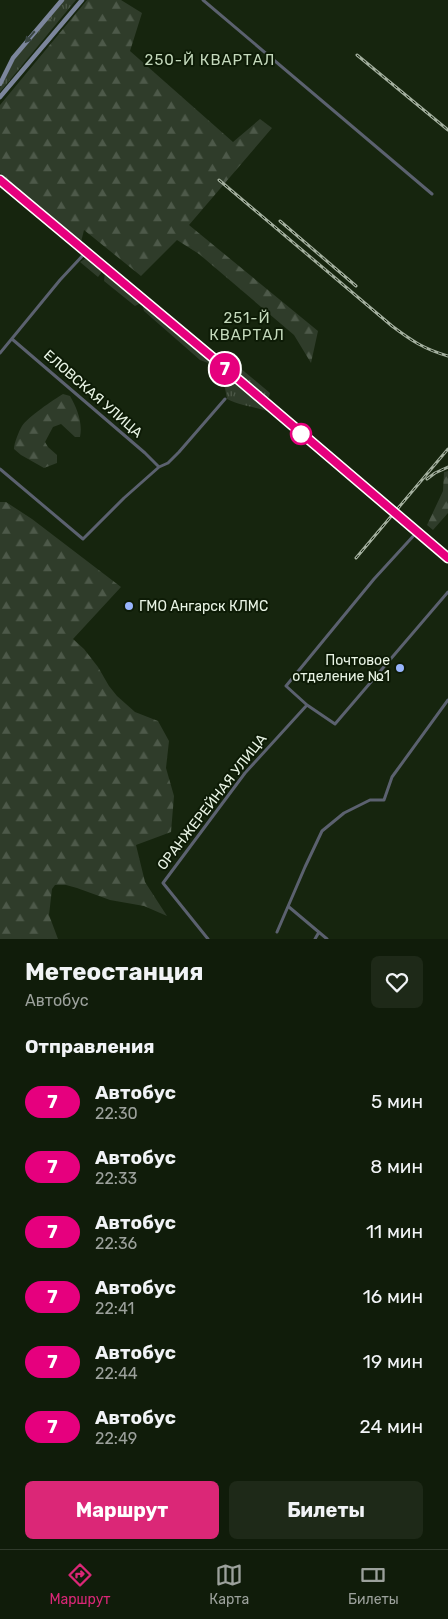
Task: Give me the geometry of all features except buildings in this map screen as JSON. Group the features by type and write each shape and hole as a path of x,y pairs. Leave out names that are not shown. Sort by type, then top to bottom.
{"main road":[{"path":"0,84 13,58 62,0"},
{"path":"0,97 82,0"}],"street":[{"path":"203,0 432,194"},
{"path":"0,180 448,558"},
{"path":"0,353 60,280 86,252"},
{"name":"ЕЛОВСКАЯ УЛИЦА","path":"12,339 145,453 159,468"},
{"path":"0,468 83,539 124,498 159,468 168,463 225,399"},
{"path":"417,532 374,579 286,686 306,705 335,724 448,592"},
{"path":"277,932 322,831 344,813 370,800 384,800 392,777 448,700"},
{"name":"ОРАНЖЕРЕЙНАЯ УЛИЦА","path":"208,939 163,883 245,774 306,705"},
{"path":"288,907 327,939"},
{"path":"316,939 319,932"}],"green space":[{"path":"63,0 76,0 0,92 0,88 14,60"},
{"path":"87,0 121,0 142,13 130,51 233,142 260,119 272,128 189,225 318,331 311,363 294,335 199,254 177,240 141,276 84,230 81,242 0,173 0,105"},
{"path":"49,19 53,19 54,24 47,28 41,38 34,42 32,47 26,52 28,45"},
{"path":"86,258 101,269 98,277 80,262"},
{"path":"105,272 139,301 139,304 135,306 104,281"},
{"path":"142,304 207,358 209,362 200,360 144,311"},
{"path":"221,352 270,393 269,397 264,399 215,358"},
{"path":"215,366 267,409 267,411 227,399 225,388 214,369"},
{"path":"63,394 70,396 77,411 81,426 80,437 75,437 61,424 53,427 45,442 57,455 57,463 44,468 21,455 14,449 15,444 19,431 25,422"},
{"path":"448,471 448,513 433,530 427,525 443,491 444,472"},
{"path":"0,502 6,502 32,519 121,587 73,639 84,649 98,667 117,696 135,712 158,721 169,741 166,768 174,796 171,832 136,845 145,882 167,916 144,906 110,900 66,885 55,885 52,889 49,915 58,939 0,939"}],"railway":[{"path":"357,55 448,130"},
{"path":"219,180 392,326 418,344 448,356"},
{"path":"280,221 356,286"},
{"path":"356,558 448,449"},
{"path":"427,479 448,467"}],"bus line":[{"name":"7","path":"0,180 448,558"}],"place":[{"name":"ГМО Ангарск КЛМС","path":"129,606"},
{"name":"Почтовое отделение №1","path":"400,668"}],"district":[{"name":"250-Й КВАРТАЛ","path":"210,60"},
{"name":"251-Й КВАРТАЛ","path":"247,326"}]}
